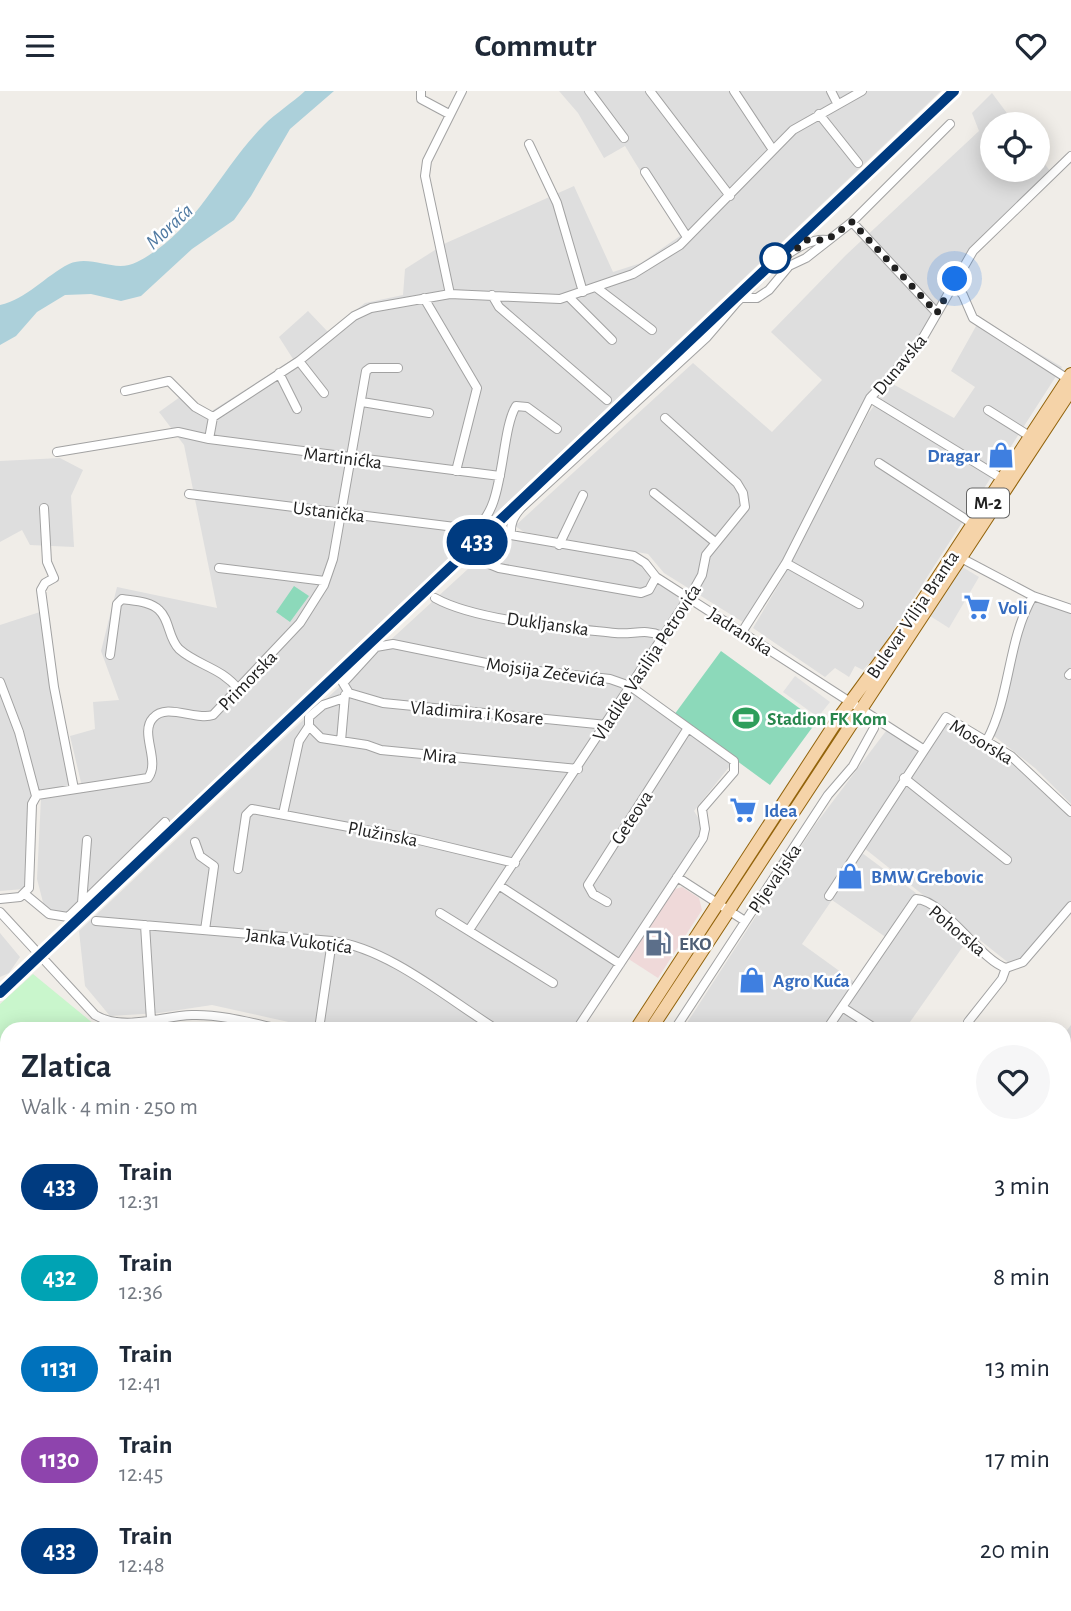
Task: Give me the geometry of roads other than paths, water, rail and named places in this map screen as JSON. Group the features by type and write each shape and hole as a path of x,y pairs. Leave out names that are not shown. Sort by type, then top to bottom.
{"main road":[{"name":"Bulevar Vilija Branta","path":"641,1022 723,907 895,642 1070,381"},
{"name":"Bulevar Vilija Branta","path":"856,705 961,558 1070,381"},
{"name":"Bulevar Vilija Branta","path":"655,1022 723,907"}],"street":[{"path":"421,91 421,99 449,114"},
{"path":"450,294 425,176 427,161 462,91"},
{"path":"589,91 624,138"},
{"path":"650,91 730,196"},
{"path":"734,91 773,150"},
{"path":"831,91 837,103"},
{"path":"209,439 213,417 299,361 360,312 450,294 555,300 597,288 642,269 687,237 793,130 862,91"},
{"path":"819,114 858,163"},
{"path":"741,298 757,298 769,290 789,266 806,258 852,222 950,124"},
{"path":"529,144 561,215 583,292"},
{"name":"Dunavska","path":"742,632 786,563 870,398 917,348 973,251 1071,156"},
{"path":"645,172 687,237"},
{"path":"852,222 937,313"},
{"path":"741,298 799,245 816,238 827,240"},
{"path":"953,283 963,295 972,318 1070,381"},
{"path":"597,288 652,330"},
{"path":"492,295 499,307 607,400"},
{"path":"569,297 612,340"},
{"path":"424,298 477,388 456,471"},
{"name":"Jadranska","path":"741,298 707,337 521,508 512,523 511,534 559,545 634,556 645,563 656,577 856,705"},
{"path":"299,361 324,393"},
{"name":"Primorska","path":"36,796 148,778 153,768 149,727 154,716 163,712 211,717 300,623 325,582 333,559 368,368 398,368"},
{"path":"279,373 297,409"},
{"path":"125,391 169,381 195,407 213,417"},
{"path":"870,398 1004,480"},
{"path":"362,402 429,413"},
{"path":"499,476 507,430 516,405 527,407 557,429"},
{"path":"988,410 1031,437"},
{"name":"Vladike Vasilija Petrovića","path":"469,930 578,769 689,597 702,575 706,555 744,510 743,493 726,473 665,418"},
{"name":"Martinićka","path":"57,452 178,432 209,439 499,476"},
{"path":"879,463 973,524"},
{"name":"Ustanička","path":"189,494 469,529 480,525 492,506 499,476"},
{"path":"654,493 715,542"},
{"path":"559,545 583,495"},
{"path":"44,508 47,562 54,578 45,583 41,590 54,687 74,789"},
{"path":"961,558 1032,596 1071,609"},
{"path":"484,562 490,566 641,593 649,590 656,577"},
{"path":"786,563 859,604"},
{"path":"219,568 325,582"},
{"path":"987,740 996,717 1017,630 1032,596"},
{"name":"Dukljanska","path":"435,598 486,614 620,633 646,630 662,636"},
{"path":"110,655 117,604 122,599 149,604 162,612 173,642 180,650 229,677 239,690"},
{"name":"Mojsija Zečevića","path":"346,694 344,680 376,647 398,645 511,667 610,679 631,686 734,761 734,772 702,809 705,835 677,877"},
{"path":"0,683 16,720 36,796 32,804 29,888 25,894 0,899"},
{"path":"283,814 299,741 309,726 314,711 346,694"},
{"path":"341,741 346,694"},
{"name":"Vladimira i Kosare","path":"346,694 397,705 607,725"},
{"name":"Mosorska","path":"856,705 923,749 946,717 987,740 1020,763 1071,812"},
{"name":"Mira","path":"309,726 321,738 389,751 578,769"},
{"name":"Geteova","path":"607,902 593,894 588,885 688,728"},
{"name":"Pljevaljska","path":"680,1022 828,795 853,766 874,728"},
{"path":"829,896 923,749"},
{"path":"904,778 1007,860"},
{"name":"Plužinska","path":"238,869 249,810 283,814 515,863"},
{"path":"25,894 49,914 59,918 68,917 165,823"},
{"path":"82,903 87,840"},
{"path":"195,842 200,856 214,866 205,930"},
{"path":"582,1022 677,877 745,921"},
{"path":"500,886 620,964"},
{"name":"Pohorska","path":"832,1022 917,898 955,925 1006,968 1002,979 968,1022"},
{"path":"1006,968 1023,962 1071,906"},
{"path":"0,912 95,1015 111,1022"},
{"path":"440,913 553,983"},
{"name":"Janka Vukotića","path":"96,921 332,941 360,947 389,961 485,1022"},
{"path":"145,925 151,1020"},
{"path":"320,1022 332,941"},
{"path":"842,1007 865,1022"},
{"path":"126,1022 204,1015 242,1022"}],"water":[{"path":"305,91 334,91 290,129 234,220 192,249 141,296 121,301 91,294 65,295 37,312 16,336 0,345 0,305 19,298 69,264 86,261 129,265 158,249 191,217 264,125"}],"railway":[{"path":"0,993 954,91"}],"train":[{"name":"433","path":"0,993 954,91"}],"place":[{"name":"Dragar","path":"1001,455"},
{"name":"Voli","path":"977,607"},
{"name":"Stadion FK Kom","path":"746,718"},
{"name":"Idea","path":"743,810"},
{"name":"BMW Grebovic","path":"850,876"},
{"name":"EKO","path":"658,943"},
{"name":"Agro Kuća","path":"752,980"}],"water label":[{"name":"Morača","path":"169,226"}]}
